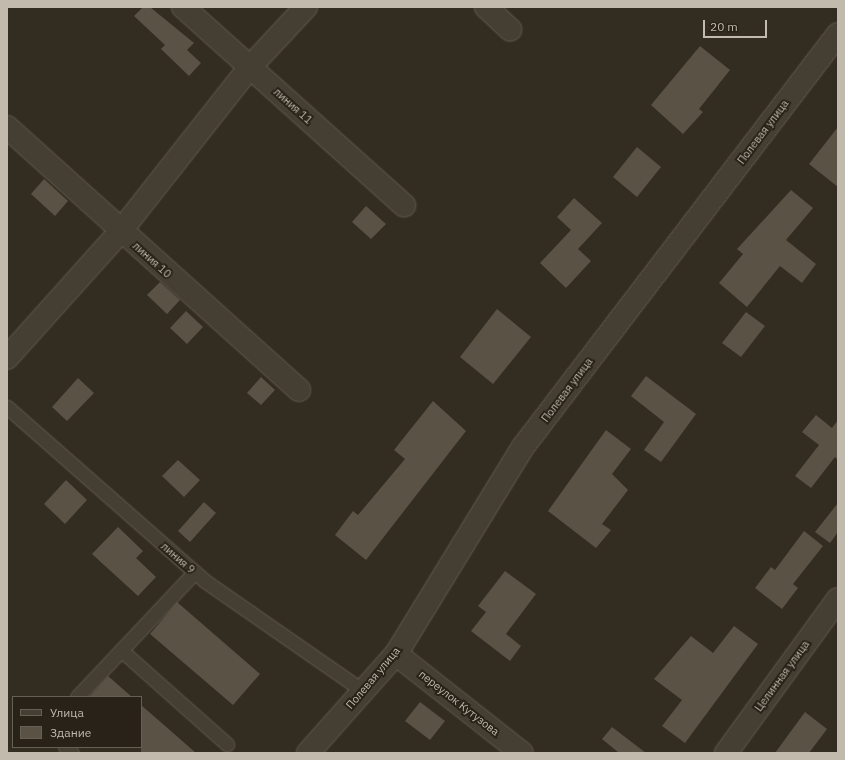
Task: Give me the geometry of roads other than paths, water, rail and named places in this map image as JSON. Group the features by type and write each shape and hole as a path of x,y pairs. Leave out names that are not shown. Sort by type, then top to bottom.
{"street":[{"name":"линия 11","path":"183,7 404,205"},
{"path":"7,358 120,232 250,67 306,7"},
{"path":"486,7 510,29"},
{"name":"Полевая улица","path":"308,753 396,654 523,447 838,34"},
{"name":"линия 10","path":"7,127 120,232 299,390"},
{"name":"Целинная улица","path":"726,753 838,599"},
{"name":"переулок Кутузова","path":"396,654 522,753"}],"lane":[{"name":"линия 9","path":"7,407 195,572 363,691"},
{"path":"78,696 195,572"},
{"path":"121,650 227,744"}]}
